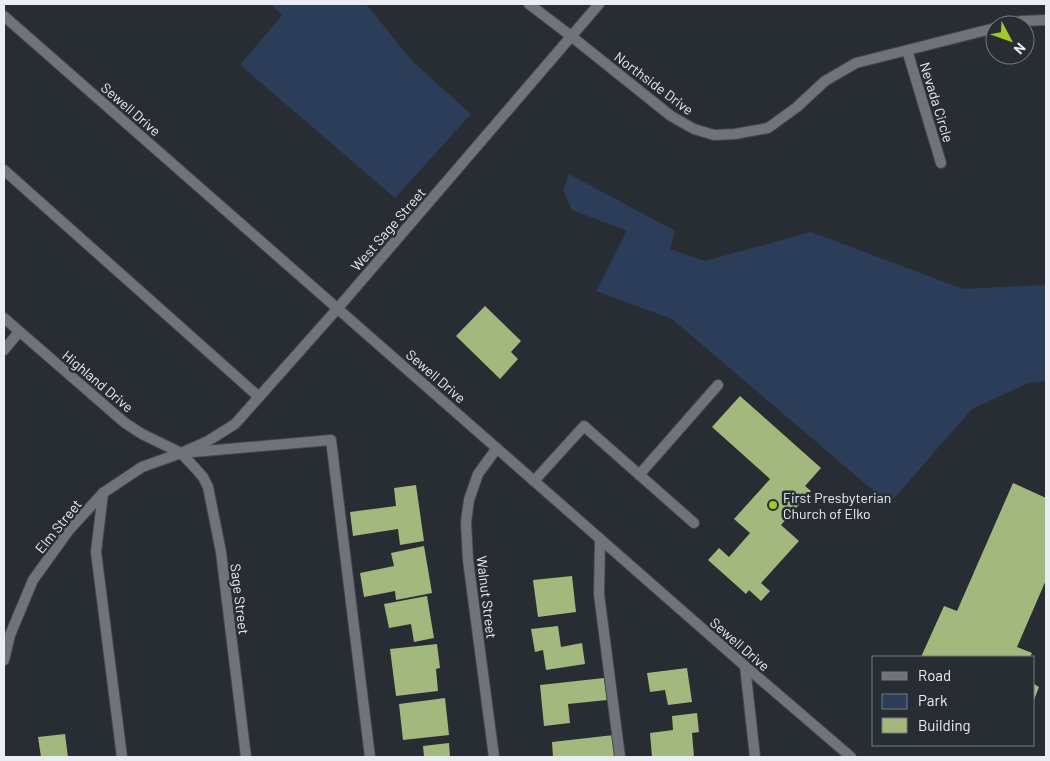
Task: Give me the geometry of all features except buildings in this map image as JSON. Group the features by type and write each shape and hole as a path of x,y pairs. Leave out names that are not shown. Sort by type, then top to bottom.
{"street":[{"name":"Northside Drive","path":"529,4 572,36 671,116 694,129 714,135 735,134 768,128 797,107 825,82 856,63 985,30"},
{"name":"West Sage Street","path":"182,454 208,441 234,424 338,308 599,4"},
{"name":"Sewell Drive","path":"4,16 850,757"},
{"name":"Nevada Circle","path":"907,50 941,163"},
{"path":"4,170 259,397"},
{"name":"Highland Drive","path":"4,318 125,422 142,434 182,454"},
{"path":"4,350 19,332"},
{"path":"639,475 718,385"},
{"path":"534,481 584,426 694,523"},
{"path":"182,454 331,440 370,757"},
{"name":"Walnut Street","path":"494,757 468,560 466,522 469,500 478,474 497,448"},
{"name":"Elm Street","path":"4,660 10,635 33,580 69,530 104,493 142,467 182,454"},
{"name":"Sage Street","path":"182,454 196,468 208,487 221,552 246,757"},
{"path":"104,493 96,552 122,757"},
{"path":"600,539 599,594 620,757"},
{"path":"745,666 755,757"}],"green space":[{"path":"270,4 366,4 413,62 471,114 395,198 240,65 282,15"},
{"path":"569,174 675,231 670,249 705,261 811,232 963,289 1046,285 1046,381 1028,383 972,409 889,504 672,319 596,291 627,231 572,210 563,190"}],"place":[{"name":"First Presbyterian Church of Elko","path":"773,505"}]}
